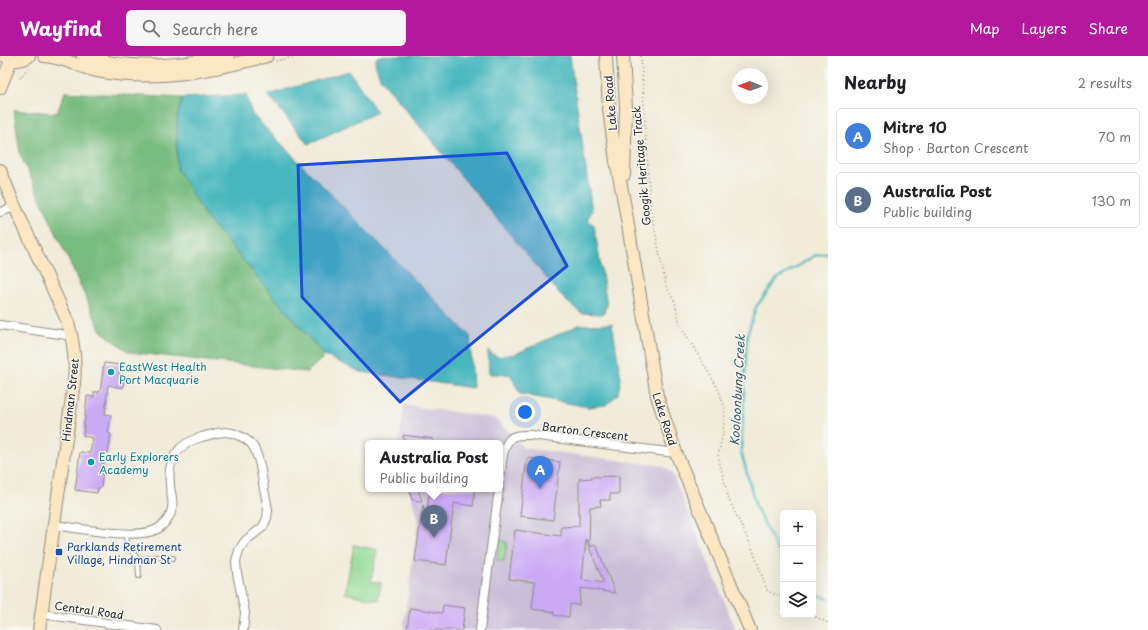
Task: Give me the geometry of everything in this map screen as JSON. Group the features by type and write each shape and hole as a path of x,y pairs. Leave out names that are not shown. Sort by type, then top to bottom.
{"main road":[{"path":"0,88 8,58 20,60 31,56"},
{"path":"44,56 97,71 140,76 197,73 228,67 267,56"},
{"path":"83,56 96,60 141,66 183,64 228,56"},
{"name":"Lake Road","path":"606,56 609,109 616,161 656,396 676,453 750,630"},
{"name":"Lake Road","path":"623,56 626,107 623,196"},
{"name":"Hindman Street","path":"0,170 15,207 67,320 72,336 75,367 39,630"}],"street":[{"path":"0,212 15,207"},
{"path":"0,325 72,336"},
{"path":"54,525 114,533 135,533 158,529 165,523 172,508 169,474 170,466 178,449 185,443 196,438 226,432 246,439 258,455 268,510 267,518 263,527 246,541 239,550 236,561 245,613 243,630"},
{"name":"Barton Crescent","path":"503,457 504,449 511,438 518,435 530,435 676,453"},
{"path":"480,630 499,492"},
{"name":"Central Road","path":"41,614 131,628 157,630"}],"lane":[{"path":"126,533 127,544 138,560 139,576"},
{"path":"138,560 157,557 173,558"}],"path":[{"name":"Googik Heritage Track","path":"641,56 650,206 666,286 675,302 680,325 718,388 725,409 723,434 718,456 729,500 753,550 767,590 780,597"},
{"path":"816,617 828,623"}],"highlighted area":[{"path":"507,153 567,266 400,402 302,297 298,165"}],"shaded area":[{"path":"404,405 495,418 523,448 663,466 672,473 736,630 403,630 418,521 410,492 503,492 503,440 399,440"}],"green space":[{"path":"65,92 182,98 177,119 206,217 325,356 307,372 129,352 101,331 20,154 14,110 57,113"},
{"path":"500,541 507,542 504,561 497,560"},
{"path":"354,545 377,550 371,581 381,583 378,600 345,593"}],"water":[{"path":"570,56 592,212 587,219 594,225 607,305 603,314 581,313 564,299 381,80 375,64 377,57"},
{"path":"349,71 377,112 308,144 268,95"},
{"path":"246,95 252,114 470,336 473,388 361,372 325,356 206,217 177,169 177,119 182,98"},
{"path":"612,324 621,378 618,394 606,405 588,407 520,394 510,374 489,374 488,351 497,357 515,354 579,325"}],"building":[{"path":"104,363 121,365 118,379 124,380 123,388 108,385 105,414 111,415 108,433 111,434 108,453 105,453 101,488 98,488 97,493 75,490 80,452 90,453 93,438 83,436 87,396 94,397 94,392 100,392"},
{"path":"403,435 433,439 433,440 404,440"},
{"path":"527,458 560,462 553,520 520,516"},
{"path":"619,476 619,494 610,494 610,500 600,500 601,506 590,507 589,546 586,539 582,580 604,583 589,547 596,545 615,593 581,588 579,605 570,604 569,617 554,615 554,612 532,609 535,582 509,579 515,530 561,536 561,527 579,526 579,479"},
{"path":"410,492 419,492 422,501 412,500"},
{"path":"430,492 475,492 473,506 454,503 446,565 415,561 423,505 426,518"},
{"path":"443,605 465,608 462,630 407,630 410,608 442,613"}],"waterway":[{"name":"Kooloonbung Creek","path":"780,555 756,507 741,451 747,336 756,307 777,279 814,256 828,253"},
{"name":"Kooloonbung Creek","path":"816,594 828,599"}],"place":[{"name":"EastWest Health Port Macquarie","path":"111,372"},
{"name":"Early Explorers Academy","path":"91,462"},
{"name":"Mitre 10","path":"540,489"},
{"name":"Australia Post","path":"434,538"},
{"name":"Parklands Retirement Village, Hindman St","path":"59,552"}]}
